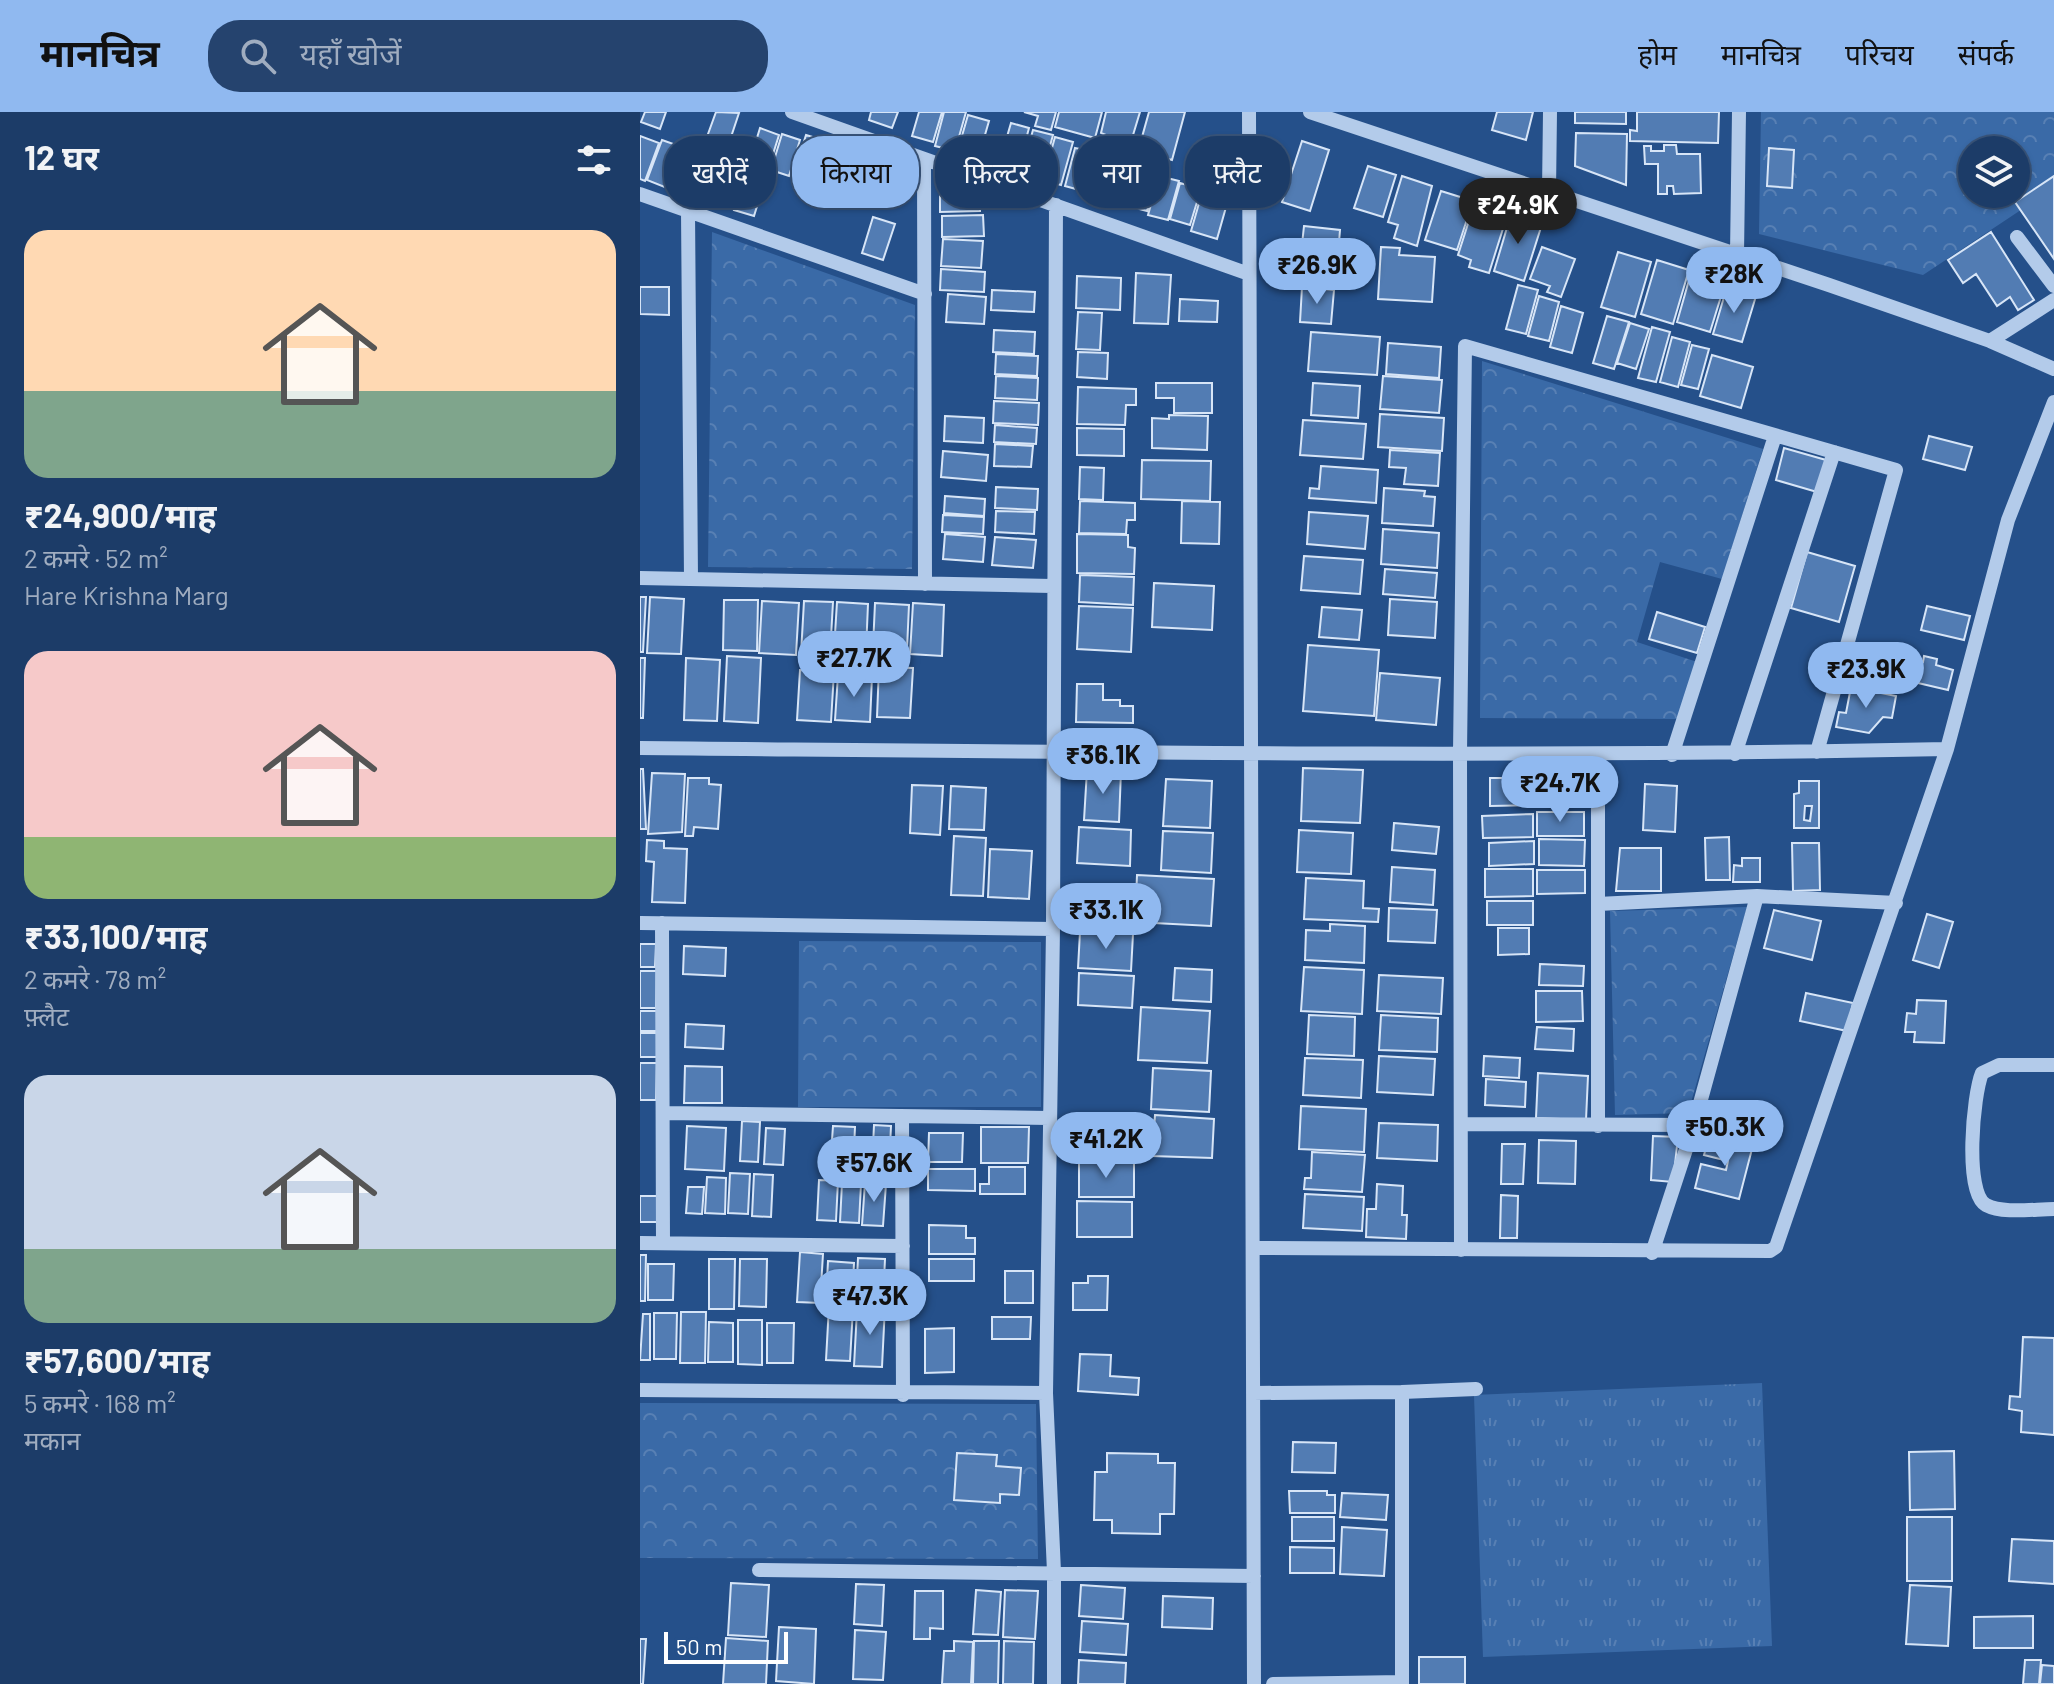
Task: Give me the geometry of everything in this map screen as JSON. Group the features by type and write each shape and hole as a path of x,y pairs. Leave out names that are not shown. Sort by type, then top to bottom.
{"street":[{"path":"792,112 935,163"},
{"path":"1249,112 1254,1684"},
{"path":"1310,112 1990,341 2054,369"},
{"path":"1549,191 1550,112"},
{"path":"1737,254 1739,112"},
{"path":"924,159 925,584"},
{"path":"640,194 925,294"},
{"path":"1058,206 1249,274"},
{"path":"1054,1684 1054,1572 1046,1393 1053,929 1052,586 1056,208"},
{"path":"688,211 691,579"},
{"path":"2017,237 2054,286"},
{"path":"1990,341 2054,300"},
{"path":"1461,1250 1460,753 1465,346 1896,470 1817,752"},
{"path":"1253,1248 1652,1253 1770,1251 1776,1247 1947,749 2008,520 2054,402"},
{"path":"1672,755 1775,436"},
{"path":"1735,754 1834,452"},
{"path":"640,578 1052,586"},
{"path":"640,748 1251,755 1672,755 1947,749"},
{"path":"1598,754 1598,1126"},
{"path":"1598,904 1757,896 1896,903"},
{"path":"1652,1253 1694,1125 1757,896"},
{"path":"640,923 1053,929"},
{"path":"662,923 663,1243"},
{"path":"2054,1065 1999,1065 1982,1073 1975,1089 1973,1135 1976,1195 1983,1204 1995,1208 2054,1209"},
{"path":"663,1113 1049,1118"},
{"path":"902,1116 903,1395"},
{"path":"1461,1124 1694,1125"},
{"path":"640,1243 903,1246"},
{"path":"1253,1393 1476,1389"},
{"path":"640,1390 903,1395 1046,1393"},
{"path":"1273,1684 1402,1683 1402,1392"},
{"path":"759,1570 1254,1576"}],"green space":[{"path":"1761,112 2054,112 2054,188 2030,204 2030,136 1958,136 1958,208 2024,208 1923,275 1759,234"},
{"path":"712,232 915,305 912,569 708,567"},
{"path":"1482,361 1763,449 1722,579 1660,562 1637,642 1697,662 1677,719 1480,718"},
{"path":"1747,907 1688,1113 1615,1115 1610,911"},
{"path":"799,941 1041,942 1041,1107 798,1107"},
{"path":"1762,1383 1772,1646 1483,1657 1474,1395"},
{"path":"640,1403 1036,1404 1038,1559 640,1558"}],"building":[{"path":"645,112 666,112 660,129 641,122"},
{"path":"716,112 739,113 731,136 707,136"},
{"path":"871,112 898,112 892,128 869,120"},
{"path":"919,112 942,112 933,142 912,136"},
{"path":"944,112 966,112 959,136 938,136"},
{"path":"1024,112 1056,112 1051,130 1035,126 1038,116"},
{"path":"1059,112 1102,112 1096,136 1055,127"},
{"path":"1106,112 1140,112 1133,136 1101,133"},
{"path":"1149,112 1185,112 1172,160 1169,159 1169,136 1142,136"},
{"path":"1497,112 1533,112 1526,140 1492,130"},
{"path":"1575,112 1626,112 1626,124 1575,123"},
{"path":"1637,112 1719,112 1718,143 1630,141 1630,130 1637,131"},
{"path":"968,115 989,121 985,136 962,136"},
{"path":"1011,123 1029,128 1027,136 1007,136"},
{"path":"760,128 779,135 776,145 776,136 758,136"},
{"path":"1033,130 1053,135 1053,136 1031,136"},
{"path":"1576,133 1627,134 1626,185 1575,166"},
{"path":"782,134 792,137 789,176 776,172 776,154"},
{"path":"640,136 659,143 645,181 640,179"},
{"path":"1058,138 1073,142 1061,185 1058,184"},
{"path":"662,140 664,141 664,187 647,180"},
{"path":"1302,141 1329,150 1310,211 1290,205 1290,178"},
{"path":"1664,145 1676,145 1677,154 1700,154 1701,193 1674,194 1673,186 1667,186 1667,194 1658,194 1658,164 1645,164 1644,146 1651,146 1651,151 1664,151"},
{"path":"1769,148 1794,150 1792,188 1767,186"},
{"path":"1074,152 1074,188 1065,186"},
{"path":"1368,166 1396,175 1383,217 1354,208"},
{"path":"1402,176 1432,186 1417,246 1394,238 1398,225 1388,222"},
{"path":"2054,176 2054,259 2019,208 2030,208 2030,192"},
{"path":"1169,178 1179,181 1168,220 1148,215 1150,208 1169,208"},
{"path":"1180,183 1185,184 1185,208 1195,208 1190,225 1170,219"},
{"path":"1441,191 1473,201 1457,250 1425,240"},
{"path":"1474,205 1507,216 1489,273 1469,267 1471,260 1458,255"},
{"path":"735,208 756,208 754,216"},
{"path":"940,208 980,208 980,211 940,212"},
{"path":"1198,208 1226,208 1217,239 1191,231"},
{"path":"1512,211 1543,221 1524,281 1494,271"},
{"path":"983,215 984,236 942,237 942,216"},
{"path":"873,217 895,224 883,260 862,253"},
{"path":"1304,226 1340,230 1337,267 1300,263"},
{"path":"1991,232 2034,300 2018,310 2010,297 1997,306 1976,274 1963,283 1948,260"},
{"path":"943,239 983,241 981,268 941,266"},
{"path":"1381,247 1400,248 1399,255 1435,257 1432,302 1378,299"},
{"path":"1542,247 1575,259 1561,297 1547,292 1550,286 1530,279"},
{"path":"1618,252 1651,262 1635,317 1601,307"},
{"path":"1657,260 1689,270 1673,324 1641,314"},
{"path":"1302,264 1336,268 1334,285 1300,282"},
{"path":"941,269 985,272 984,292 940,290"},
{"path":"1136,273 1171,275 1168,324 1134,323"},
{"path":"1077,276 1121,278 1120,310 1076,308"},
{"path":"1689,280 1723,290 1710,332 1677,322"},
{"path":"1518,285 1538,290 1526,334 1506,329"},
{"path":"640,287 669,287 669,315 640,314"},
{"path":"1302,287 1334,290 1331,324 1300,322"},
{"path":"1727,287 1756,296 1742,342 1713,334"},
{"path":"992,290 1035,292 1034,312 991,310"},
{"path":"948,294 986,297 984,324 946,322"},
{"path":"1539,296 1559,302 1549,341 1528,336"},
{"path":"1180,299 1218,301 1217,322 1179,321"},
{"path":"1561,306 1583,313 1572,353 1550,347"},
{"path":"1078,312 1102,313 1100,350 1076,349"},
{"path":"1607,316 1629,322 1614,369 1593,363"},
{"path":"1630,323 1649,329 1636,369 1617,363"},
{"path":"1652,327 1670,332 1656,382 1638,378"},
{"path":"994,330 1035,332 1034,354 993,352"},
{"path":"1311,332 1380,337 1377,375 1308,371"},
{"path":"1672,337 1690,342 1678,387 1660,382"},
{"path":"1388,343 1441,347 1439,378 1386,374"},
{"path":"1692,345 1709,349 1698,389 1681,385"},
{"path":"1078,352 1108,353 1107,379 1077,377"},
{"path":"996,354 1038,356 1037,376 995,374"},
{"path":"1712,355 1753,367 1741,408 1700,396"},
{"path":"996,376 1038,378 1037,400 995,398"},
{"path":"1383,376 1442,380 1439,413 1380,409"},
{"path":"1156,383 1212,383 1212,413 1174,413 1174,398 1156,398"},
{"path":"1313,383 1360,386 1358,418 1311,415"},
{"path":"1078,387 1136,389 1136,405 1126,405 1125,425 1077,424"},
{"path":"994,401 1039,403 1038,425 993,423"},
{"path":"1380,414 1444,418 1442,451 1378,447"},
{"path":"1169,415 1208,416 1207,450 1152,448 1152,418 1169,419"},
{"path":"945,416 984,418 983,443 944,441"},
{"path":"1303,420 1366,424 1363,459 1300,455"},
{"path":"995,425 1037,428 1036,444 994,442"},
{"path":"1077,428 1124,429 1124,456 1077,455"},
{"path":"1929,436 1972,447 1965,470 1923,459"},
{"path":"995,444 1033,446 1031,467 994,466"},
{"path":"1784,448 1826,460 1817,492 1776,480"},
{"path":"1390,450 1440,453 1438,486 1404,484 1406,468 1389,467"},
{"path":"943,451 988,455 986,481 941,477"},
{"path":"1142,460 1211,461 1210,501 1141,499"},
{"path":"1321,466 1378,470 1376,503 1309,498 1310,488 1319,489"},
{"path":"1080,467 1104,468 1103,500 1079,499"},
{"path":"996,487 1038,489 1037,510 995,508"},
{"path":"1384,488 1425,491 1424,496 1435,497 1433,526 1382,523"},
{"path":"945,496 985,499 984,516 944,513"},
{"path":"1080,501 1135,503 1135,520 1127,520 1126,534 1079,533"},
{"path":"1182,501 1220,502 1219,544 1181,543"},
{"path":"996,511 1035,512 1034,534 995,532"},
{"path":"1309,512 1368,516 1365,549 1307,544"},
{"path":"943,515 984,517 983,534 942,532"},
{"path":"1383,529 1439,533 1437,568 1381,564"},
{"path":"945,534 985,537 983,562 943,559"},
{"path":"1077,534 1128,535 1128,547 1135,548 1134,574 1077,573"},
{"path":"995,537 1036,540 1033,568 992,565"},
{"path":"1807,552 1855,566 1839,622 1791,608"},
{"path":"1304,556 1363,560 1360,594 1301,590"},
{"path":"1385,569 1437,573 1435,598 1383,594"},
{"path":"1080,575 1134,577 1133,605 1079,602"},
{"path":"1154,583 1214,586 1212,630 1152,627"},
{"path":"640,597 646,597 643,652 640,652"},
{"path":"650,597 684,599 681,654 647,653"},
{"path":"1390,599 1437,602 1435,638 1388,635"},
{"path":"724,600 758,600 757,651 723,650"},
{"path":"762,601 799,603 796,655 759,653"},
{"path":"804,601 833,602 830,655 801,654"},
{"path":"837,602 868,604 866,651 834,650"},
{"path":"875,603 909,605 907,649 873,647"},
{"path":"913,603 944,605 942,656 910,654"},
{"path":"1079,606 1133,608 1131,652 1077,649"},
{"path":"1927,606 1970,616 1964,640 1921,630"},
{"path":"1322,607 1362,610 1359,640 1319,637"},
{"path":"1657,612 1705,627 1697,653 1649,639"},
{"path":"1308,645 1379,650 1374,716 1303,711"},
{"path":"727,656 761,658 758,723 724,721"},
{"path":"1924,656 1937,659 1936,665 1953,670 1948,690 1905,680 1909,659 1923,662"},
{"path":"640,658 645,658 643,718 640,718"},
{"path":"686,658 720,660 717,721 684,720"},
{"path":"879,667 913,668 910,718 877,717"},
{"path":"800,670 834,672 831,722 797,720"},
{"path":"1380,673 1440,678 1436,725 1376,720"},
{"path":"838,675 872,677 870,722 835,720"},
{"path":"1077,684 1103,684 1103,700 1120,700 1120,706 1133,706 1133,723 1076,722"},
{"path":"1851,687 1896,696 1892,718 1883,717 1869,733 1836,727 1839,712 1846,713"},
{"path":"1303,768 1363,770 1360,823 1301,821"},
{"path":"640,769 643,769 646,829 640,829"},
{"path":"1087,770 1121,771 1119,822 1084,820"},
{"path":"652,773 685,774 682,832 648,834"},
{"path":"688,778 709,778 709,784 721,785 718,829 694,827 693,836 685,836"},
{"path":"1490,778 1532,778 1532,805 1490,806"},
{"path":"1166,779 1212,781 1210,828 1163,826"},
{"path":"1585,781 1585,805 1535,806 1535,782"},
{"path":"1799,781 1819,781 1819,828 1794,828 1794,794 1799,793","holes":["1805,806 1812,806 1810,821 1804,820"]},
{"path":"1645,784 1677,786 1675,832 1643,830"},
{"path":"912,785 943,786 940,835 910,833"},
{"path":"951,786 986,788 984,830 949,829"},
{"path":"1537,812 1584,812 1584,836 1537,836"},
{"path":"1533,814 1533,837 1483,838 1482,816"},
{"path":"1394,823 1439,827 1436,854 1392,850"},
{"path":"1079,827 1131,830 1130,866 1077,863"},
{"path":"1299,830 1353,833 1351,874 1297,872"},
{"path":"1163,831 1213,833 1211,873 1161,870"},
{"path":"954,836 986,838 983,896 951,895"},
{"path":"1729,837 1730,880 1706,880 1705,838"},
{"path":"1539,839 1585,840 1584,866 1539,865"},
{"path":"647,840 664,841 664,848 687,849 685,903 652,902 654,862 646,861"},
{"path":"1534,841 1534,864 1489,866 1489,843"},
{"path":"1792,843 1819,843 1820,890 1793,891"},
{"path":"1620,848 1661,848 1661,891 1616,891"},
{"path":"990,849 1032,851 1029,899 988,897"},
{"path":"1742,858 1760,858 1760,882 1733,882 1734,865 1742,866"},
{"path":"1392,867 1435,870 1433,905 1390,902"},
{"path":"1485,869 1533,869 1533,896 1485,897"},
{"path":"1537,870 1585,870 1585,893 1537,894"},
{"path":"1137,875 1214,879 1211,926 1135,922"},
{"path":"1306,878 1364,881 1363,908 1379,909 1378,922 1304,919"},
{"path":"1487,901 1533,901 1533,925 1487,925"},
{"path":"1389,908 1437,910 1435,943 1388,941"},
{"path":"1774,910 1821,921 1812,960 1764,948"},
{"path":"1927,914 1953,922 1939,968 1913,960"},
{"path":"1330,924 1365,926 1364,963 1305,960 1306,930 1330,931"},
{"path":"1498,928 1529,928 1529,954 1498,955"},
{"path":"1080,932 1133,934 1131,971 1078,968"},
{"path":"640,944 656,944 655,967 640,967"},
{"path":"684,946 726,948 725,976 683,974"},
{"path":"1540,964 1584,966 1583,986 1539,985"},
{"path":"1304,967 1364,970 1362,1014 1301,1011"},
{"path":"1175,968 1212,970 1211,1002 1173,1000"},
{"path":"640,971 657,971 656,1008 640,1008"},
{"path":"1079,973 1134,976 1132,1008 1078,1005"},
{"path":"1379,975 1443,978 1441,1014 1377,1011"},
{"path":"1536,991 1582,991 1583,1021 1536,1022"},
{"path":"1806,993 1853,1003 1847,1031 1800,1021"},
{"path":"1917,1000 1946,1001 1944,1043 1914,1042 1915,1032 1905,1032 1907,1013 1916,1014"},
{"path":"1141,1007 1210,1011 1207,1063 1138,1060"},
{"path":"640,1011 658,1011 657,1031 640,1031"},
{"path":"1309,1015 1355,1017 1354,1056 1307,1054"},
{"path":"1381,1015 1438,1018 1437,1052 1379,1050"},
{"path":"686,1024 724,1026 723,1049 685,1047"},
{"path":"1537,1027 1574,1029 1573,1051 1535,1049"},
{"path":"640,1033 658,1033 657,1057 640,1057"},
{"path":"1379,1056 1435,1059 1433,1095 1377,1092"},
{"path":"1484,1056 1520,1058 1519,1078 1483,1076"},
{"path":"1305,1058 1363,1060 1361,1098 1303,1095"},
{"path":"640,1063 657,1063 656,1100 640,1100"},
{"path":"685,1066 722,1067 722,1103 684,1103"},
{"path":"1153,1068 1211,1071 1209,1112 1151,1109"},
{"path":"1538,1073 1588,1076 1586,1120 1536,1118"},
{"path":"1486,1079 1526,1082 1525,1107 1485,1105"},
{"path":"1301,1106 1366,1109 1364,1152 1299,1149"},
{"path":"1155,1115 1214,1119 1212,1158 1152,1156"},
{"path":"742,1121 760,1122 758,1162 740,1161"},
{"path":"1379,1123 1438,1125 1437,1161 1377,1158"},
{"path":"874,1125 891,1126 889,1167 872,1166"},
{"path":"687,1126 726,1128 724,1171 685,1169"},
{"path":"833,1126 855,1127 853,1170 830,1168"},
{"path":"981,1127 1029,1127 1028,1163 981,1163"},
{"path":"766,1128 785,1129 783,1165 764,1164"},
{"path":"929,1133 963,1133 962,1162 928,1162"},
{"path":"1710,1134 1752,1149 1739,1199 1695,1188 1701,1164 1726,1170 1728,1161 1704,1155"},
{"path":"1653,1136 1678,1137 1673,1182 1651,1180"},
{"path":"1539,1140 1576,1141 1575,1184 1538,1183"},
{"path":"1502,1144 1525,1144 1523,1184 1501,1184"},
{"path":"1312,1152 1365,1155 1362,1192 1304,1189 1305,1178 1311,1178"},
{"path":"1079,1162 1134,1162 1134,1197 1079,1197"},
{"path":"989,1167 1025,1167 1025,1194 980,1194 980,1184 989,1184"},
{"path":"928,1169 975,1169 975,1191 928,1190"},
{"path":"730,1173 750,1174 748,1214 728,1213"},
{"path":"754,1174 773,1175 771,1217 752,1216"},
{"path":"707,1177 726,1178 725,1214 705,1213"},
{"path":"819,1180 838,1181 836,1221 817,1220"},
{"path":"842,1183 861,1184 859,1223 840,1222"},
{"path":"865,1183 886,1184 883,1226 862,1225"},
{"path":"1377,1184 1403,1186 1402,1215 1407,1215 1406,1239 1366,1237 1367,1209 1376,1209"},
{"path":"688,1187 704,1187 702,1214 686,1213"},
{"path":"1305,1194 1364,1197 1362,1231 1303,1228"},
{"path":"1501,1195 1518,1196 1517,1238 1500,1238"},
{"path":"640,1196 658,1196 658,1222 640,1222"},
{"path":"1077,1201 1132,1202 1132,1237 1077,1237"},
{"path":"929,1225 966,1226 966,1238 975,1238 975,1254 929,1254"},
{"path":"800,1252 823,1254 820,1303 797,1302"},
{"path":"640,1255 646,1255 645,1301 640,1301"},
{"path":"858,1258 885,1259 883,1301 856,1299"},
{"path":"709,1259 735,1259 734,1309 709,1309"},
{"path":"740,1259 767,1259 766,1307 739,1306"},
{"path":"929,1259 974,1259 974,1281 929,1281"},
{"path":"828,1261 854,1263 852,1303 826,1301"},
{"path":"648,1264 674,1264 673,1300 648,1300"},
{"path":"1005,1271 1033,1271 1033,1303 1005,1303"},
{"path":"1088,1276 1108,1276 1107,1310 1073,1310 1073,1283 1088,1283"},
{"path":"866,1305 885,1306 882,1367 854,1366 857,1310 866,1311"},
{"path":"829,1306 853,1308 850,1361 826,1360"},
{"path":"681,1312 706,1312 705,1363 680,1363"},
{"path":"654,1313 677,1313 676,1359 654,1359"},
{"path":"643,1314 650,1314 650,1360 640,1360"},
{"path":"992,1317 1031,1317 1030,1339 992,1339"},
{"path":"738,1320 762,1320 762,1365 738,1364"},
{"path":"709,1322 733,1323 733,1362 708,1362"},
{"path":"767,1323 794,1323 793,1363 767,1363"},
{"path":"954,1328 954,1372 925,1373 925,1329"},
{"path":"2023,1337 2054,1338 2054,1435 2021,1432 2022,1411 2009,1409 2010,1396 2020,1397"},
{"path":"1080,1354 1111,1355 1110,1376 1139,1378 1138,1395 1078,1391"},
{"path":"1293,1442 1336,1443 1335,1473 1292,1472"},
{"path":"1954,1451 1955,1509 1910,1510 1909,1452"},
{"path":"957,1453 997,1455 996,1466 1021,1468 1019,1495 1000,1494 1000,1503 954,1500"},
{"path":"1107,1453 1158,1454 1158,1463 1175,1463 1174,1514 1160,1514 1160,1534 1112,1533 1112,1520 1094,1520 1095,1472 1107,1472"},
{"path":"1289,1491 1327,1491 1327,1495 1335,1495 1335,1513 1290,1513"},
{"path":"1342,1493 1388,1495 1386,1520 1340,1517"},
{"path":"1292,1517 1334,1517 1334,1541 1292,1541"},
{"path":"1907,1517 1952,1517 1952,1581 1907,1581"},
{"path":"1342,1527 1387,1530 1384,1576 1340,1574"},
{"path":"2012,1539 2054,1541 2054,1584 2009,1581"},
{"path":"1290,1547 1334,1548 1334,1573 1290,1573"},
{"path":"731,1583 769,1585 766,1637 728,1635"},
{"path":"856,1584 884,1585 882,1626 854,1624"},
{"path":"1081,1585 1125,1588 1123,1619 1079,1616"},
{"path":"1910,1585 1951,1587 1948,1646 1906,1644"},
{"path":"976,1590 1001,1592 998,1635 973,1634"},
{"path":"1005,1590 1038,1591 1035,1639 1003,1637"},
{"path":"915,1591 943,1591 943,1629 930,1628 930,1639 914,1639"},
{"path":"1163,1596 1213,1598 1212,1629 1162,1627"},
{"path":"2033,1616 2033,1648 1974,1648 1974,1617"},
{"path":"1082,1621 1128,1624 1126,1655 1080,1652"},
{"path":"779,1627 816,1629 814,1684 776,1681"},
{"path":"855,1630 886,1632 883,1680 853,1679"},
{"path":"726,1638 768,1641 766,1684 723,1684"},
{"path":"640,1639 646,1639 643,1684 640,1684"},
{"path":"954,1641 973,1642 971,1684 942,1684 944,1651 954,1651"},
{"path":"974,1641 999,1641 998,1684 973,1684"},
{"path":"1004,1641 1034,1642 1033,1684 1003,1684"},
{"path":"1419,1657 1465,1657 1465,1684 1419,1684"},
{"path":"1079,1660 1126,1663 1125,1684 1078,1684"},
{"path":"2025,1660 2041,1660 2039,1684 2023,1684"},
{"path":"2042,1665 2054,1666 2054,1684 2040,1684"}]}
